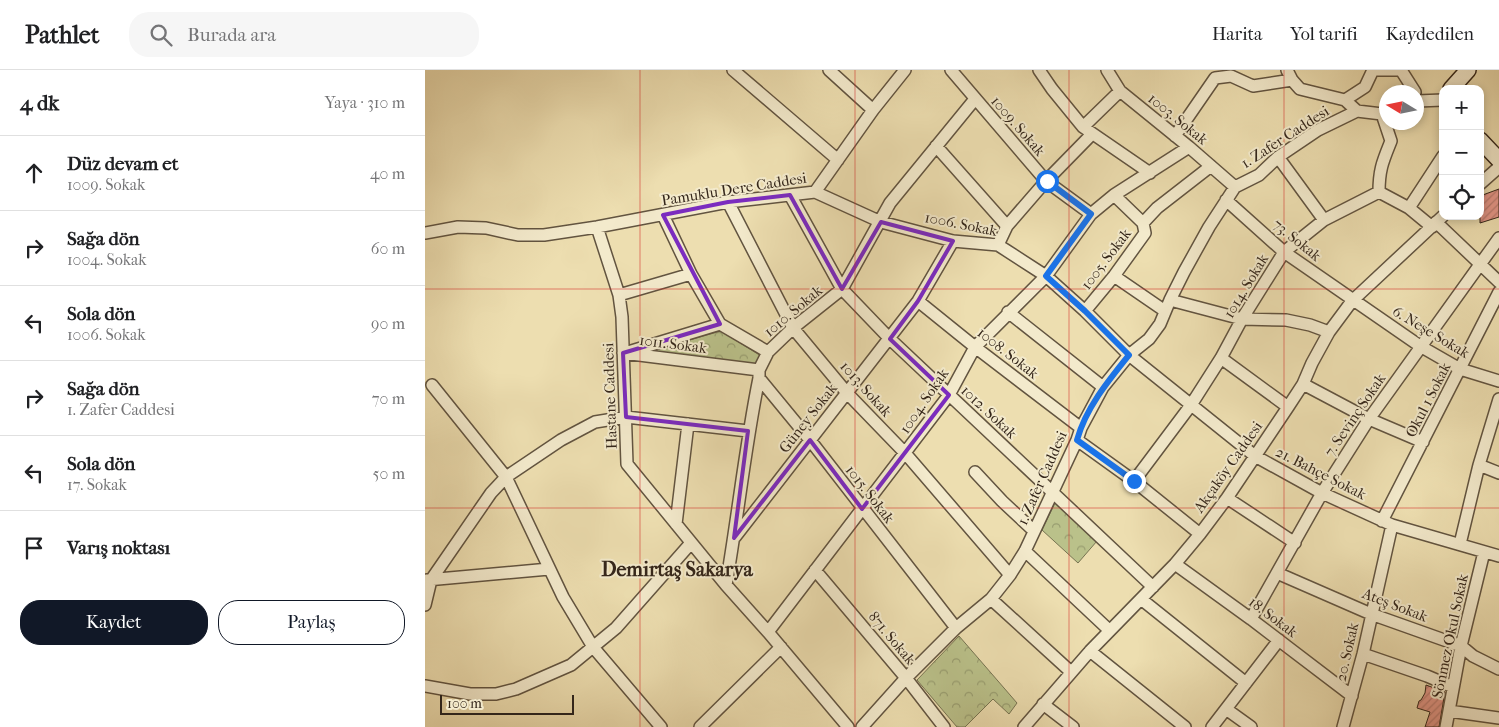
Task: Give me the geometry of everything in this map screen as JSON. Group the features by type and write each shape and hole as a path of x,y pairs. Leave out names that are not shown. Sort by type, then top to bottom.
{"main road":[{"path":"1484,144 1499,160"}],"street":[{"path":"733,70 838,160"},
{"path":"829,70 873,110"},
{"name":"Pamuklu Dere Caddesi","path":"425,233 458,227 486,228 518,235 544,235 728,202 815,192 873,110 905,70"},
{"name":"1009. Sokak","path":"951,70 1047,181 1091,214"},
{"path":"1039,70 1052,89 1088,130 1150,173"},
{"name":"1003. Sokak","path":"1107,70 1120,91 1235,187"},
{"path":"1345,100 1365,87 1373,70 1396,70"},
{"path":"1401,70 1410,85"},
{"path":"1175,136 1215,78 1231,76 1253,86 1289,75 1300,89 1345,100 1357,111 1379,113"},
{"path":"998,245 1007,226 1047,181 1120,91"},
{"path":"1424,98 1439,100"},
{"name":"1010. Sokak","path":"726,585 748,431 759,374 767,352 793,328 842,290 890,204 975,99"},
{"name":"1. Zafer Caddesi","path":"862,727 906,678 956,628 991,599 1010,575 1035,531 1081,428 1103,387 1129,355 1149,339 1160,324 1167,305 1184,272 1235,187 1259,175 1278,157 1319,130 1357,111"},
{"path":"1389,130 1391,141 1381,165 1379,192 1437,222 1499,282"},
{"path":"936,146 1007,226"},
{"name":"1004. Sokak","path":"768,632 949,395 975,347 1046,276 1091,214 1114,196 1189,147"},
{"path":"1278,157 1324,220"},
{"path":"1409,208 1439,162"},
{"name":"1005. Sokak","path":"1085,311 1114,276 1145,233 1143,223 1157,208 1211,166"},
{"path":"1484,181 1499,168"},
{"name":"1006. Sokak","path":"815,192 881,222 953,241 998,245 1046,276 1085,311 1129,355"},
{"name":"1014. Sokak","path":"1134,481 1191,405 1284,252 1324,220 1379,192"},
{"name":"1012. Sokak","path":"790,195 842,290 890,339 1153,587"},
{"path":"1114,196 1143,223"},
{"name":"73. Sokak","path":"1226,200 1284,252 1352,301"},
{"name":"1013. Sokak","path":"728,202 793,328 847,392 905,453 1010,575"},
{"path":"663,215 691,274 720,324 767,352"},
{"name":"Akçaköy Caddesi","path":"1024,727 1090,650 1175,564 1200,534 1227,498 1288,407 1303,384 1329,332 1352,301 1437,222"},
{"name":"Hastane Caddesi","path":"597,227 619,295 627,464 726,585 781,647 847,727"},
{"name":"7. Sevinç Sokak","path":"1251,619 1322,493 1369,419 1499,238"},
{"name":"Güney Sokak","path":"734,538 890,339 918,301 953,241"},
{"path":"619,295 691,274"},
{"path":"1114,276 1167,305 1243,319 1286,320 1310,325 1329,332"},
{"name":"Okul 1 Sokak","path":"1387,523 1423,442 1499,292"},
{"name":"1008. Sokak","path":"918,301 1081,428"},
{"name":"6. Neşe Sokak","path":"1352,301 1460,370 1499,381"},
{"path":"1008,312 1103,387"},
{"name":"1011. Sokak","path":"623,353 720,324"},
{"name":"1011. Sokak","path":"623,353 759,374"},
{"name":"21. Bahçe Sokak","path":"1129,355 1255,456 1322,493 1387,523 1499,556"},
{"path":"1221,358 1288,407"},
{"name":"1015. Sokak","path":"759,374 956,628"},
{"path":"1303,384 1369,419 1423,442"},
{"path":"432,385 505,477 563,597 593,647 661,727"},
{"path":"1460,544 1479,465 1499,399"},
{"path":"425,605 428,580 491,493 505,477 561,440 595,422 626,417 748,431"},
{"path":"676,524 689,424"},
{"path":"1077,440 1134,481 1200,534"},
{"path":"1479,465 1499,473"},
{"path":"975,472 1002,502 1035,531"},
{"path":"1227,498 1295,543"},
{"name":"20. Sokak","path":"1343,727 1363,654 1387,523"},
{"path":"425,686 470,694 495,694 516,689 571,664 616,628 691,543"},
{"path":"1025,551 1109,630"},
{"name":"Sönmez Okul Sokak","path":"1446,727 1461,646 1484,552"},
{"name":"18. Sokak","path":"1175,564 1352,696"},
{"path":"428,580 549,569"},
{"name":"871. Sokak","path":"815,570 906,678 944,727"},
{"name":"Ateş Sokak","path":"1277,573 1371,614 1461,646 1473,656 1499,669"},
{"path":"991,599 1071,672"},
{"path":"1141,599 1246,683"},
{"path":"1212,727 1279,640"},
{"path":"700,727 781,647"},
{"path":"1090,650 1185,727"},
{"path":"1363,654 1453,687"},
{"path":"1043,704 1073,727"},
{"path":"1226,709 1251,727"},
{"path":"1449,711 1499,718"}],"highlighted area":[{"path":"790,195 842,289 881,222 953,241 918,301 890,339 949,395 862,509 810,440 734,538 748,431 626,417 623,353 720,324 663,215 728,202"}],"green space":[{"path":"721,331 761,356 753,366 647,352"},
{"path":"1056,501 1097,541 1078,563 1042,530"},
{"path":"959,636 1017,703 1009,714 993,699 965,727 957,727 917,680"}],"building":[{"path":"1499,189 1499,217 1480,223 1480,220 1484,220 1484,195"},
{"path":"1426,685 1445,692 1439,727 1425,727 1430,712 1417,708 1419,701 1425,693"}],"district":[{"name":"Demirtaş Sakarya","path":"677,569"}],"route":[{"path":"1047,181 1091,214 1046,276 1085,311 1129,355 1103,387 1081,428 1077,440 1134,481"}]}
